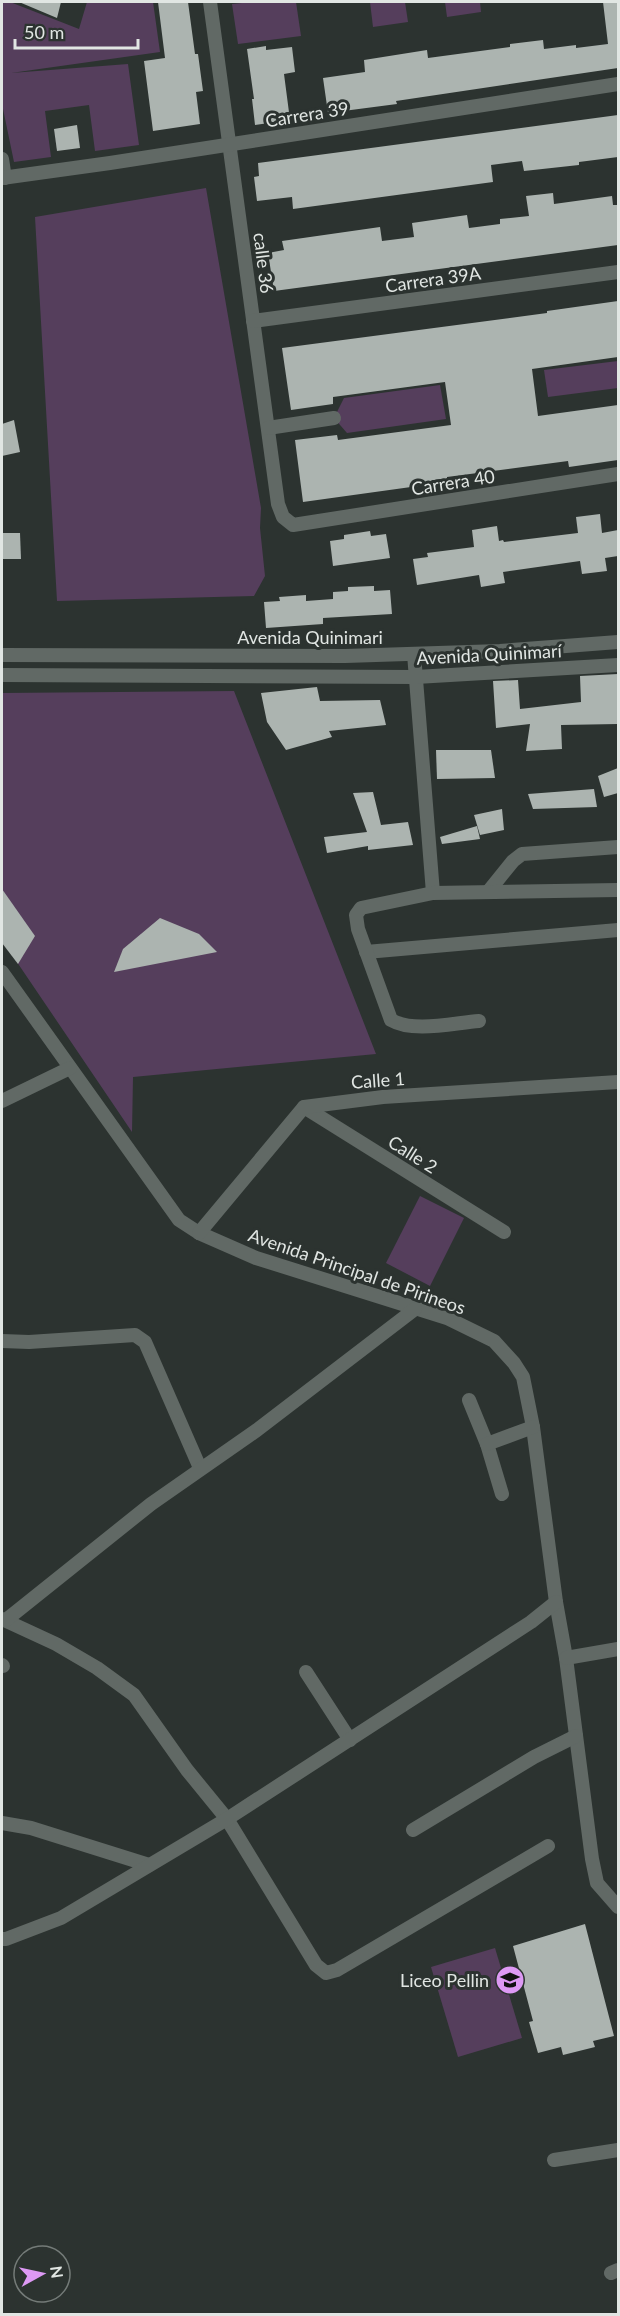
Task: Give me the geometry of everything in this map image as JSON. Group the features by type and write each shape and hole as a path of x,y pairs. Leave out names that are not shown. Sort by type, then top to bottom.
{"street":[{"name":"calle 36","path":"210,2 278,504 283,517 292,525"},
{"name":"Carrera 39","path":"3,178 618,84"},
{"path":"2,159 3,178"},
{"name":"Carrera 39A","path":"253,321 618,272"},
{"path":"268,428 334,418"},
{"name":"Carrera 40","path":"292,525 618,474"},
{"name":"Avenida Quinimari","path":"2,655 414,654 500,651 618,642"},
{"path":"414,654 433,893"},
{"name":"Avenida Quinimarí","path":"2,675 416,676 618,665"},
{"path":"488,892 513,861 522,854 618,847"},
{"path":"479,1021 402,1026 391,1020 358,930 356,915 361,908 433,893 618,890"},
{"path":"366,952 618,930"},
{"name":"Avenida Principal de Pirineos","path":"2,972 179,1220 199,1233 256,1258 447,1318 494,1341 514,1363 523,1377 533,1427 592,1860 597,1883 618,1907"},
{"path":"2,1101 70,1068"},
{"name":"Calle 1","path":"304,1107 383,1097 618,1082"},
{"path":"199,1233 304,1107"},
{"name":"Calle 2","path":"304,1107 504,1232"},
{"path":"415,1309 257,1430 151,1504 4,1619 56,1644 97,1668 134,1695 187,1770 227,1819 316,1965 326,1973 338,1970 548,1846"},
{"path":"2,1341 29,1342 135,1335 145,1342 200,1468"},
{"path":"469,1400 487,1444 502,1494"},
{"path":"487,1444 533,1427"},
{"path":"2,1939 61,1918 227,1819 531,1622 556,1602"},
{"path":"566,1658 618,1648"},
{"path":"306,1672 350,1740"},
{"path":"413,1830 534,1756 576,1736"},
{"path":"2,1822 31,1828 148,1865"},
{"path":"554,2160 618,2150"}],"shaded area":[{"path":"2,2 10,2 79,29 87,2 153,2 160,52 11,73 128,64 139,145 95,151 89,105 45,111 51,157 14,162 2,104"},
{"path":"296,2 301,36 238,44 232,4"},
{"path":"370,2 405,2 408,22 373,27"},
{"path":"445,2 480,2 481,12 447,17"},
{"path":"206,188 261,508 260,528 265,576 254,596 57,601 35,217"},
{"path":"618,361 618,388 548,397 544,370"},
{"path":"440,385 446,419 347,433 334,418 344,398"},
{"path":"234,691 376,1054 133,1077 132,1132 2,940 2,693"},
{"path":"420,1196 464,1218 430,1286 386,1263"},
{"path":"495,1948 522,2038 458,2057 431,1967"}],"building":[{"path":"19,2 61,2 57,18"},
{"path":"158,2 188,2 203,91 196,92 200,124 153,131 144,61 165,58"},
{"path":"603,2 618,2 618,68 328,113 323,78 365,72 364,60 427,50 428,58 510,47 510,44 543,40 544,49 608,44"},
{"path":"266,46 266,50 292,47 295,72 284,74 290,120 255,125 247,49"},
{"path":"618,115 618,157 579,162 579,165 524,171 522,161 491,165 493,182 293,209 292,197 257,201 254,177 259,176 258,163"},
{"path":"77,125 80,148 57,151 54,129"},
{"path":"553,193 554,204 612,196 613,205 618,205 618,245 274,291 268,253 284,250 282,241 380,227 382,241 414,237 412,223 467,215 469,228 500,224 500,219 529,216 526,196"},
{"path":"618,301 618,357 532,369 538,416 618,405 618,460 569,467 568,461 447,477 447,482 303,502 295,440 337,435 338,440 451,425 445,382 333,397 333,404 291,410 282,348 547,313 547,311"},
{"path":"14,420 20,452 2,456 2,424"},
{"path":"600,514 602,533 618,530 618,556 605,558 607,571 582,574 580,561 503,572 505,583 481,587 479,575 417,585 413,559 428,557 427,553 474,547 472,530 497,526 499,541 504,542 578,533 576,517"},
{"path":"370,531 371,536 386,534 390,558 333,566 330,541 344,539 344,535"},
{"path":"2,533 20,533 21,559 2,559"},
{"path":"374,586 374,591 390,590 392,614 323,618 323,624 266,628 264,602 280,601 279,597 306,595 306,601 333,599 333,592 348,591 348,587"},
{"path":"618,674 618,724 561,725 562,749 526,751 530,724 496,728 493,681 518,680 520,709 581,702 580,676"},
{"path":"317,687 320,701 380,700 386,725 329,731 332,737 286,750 267,722 261,693"},
{"path":"436,750 491,750 495,778 437,779"},
{"path":"618,768 618,793 604,797 598,776"},
{"path":"594,789 597,807 533,809 528,794"},
{"path":"373,792 381,825 408,822 413,845 368,850 368,846 327,853 324,837 367,832 353,793"},
{"path":"502,809 504,830 480,835 474,815"},
{"path":"477,826 480,839 442,844 440,837"},
{"path":"2,889 35,936 18,964 2,943"},
{"path":"160,918 199,934 217,952 114,972 123,949"},
{"path":"585,1924 614,2036 593,2041 595,2047 563,2055 561,2047 538,2053 529,2022 533,2021 513,1946"}],"place":[{"name":"Liceo Pellin","path":"510,1980"}]}
